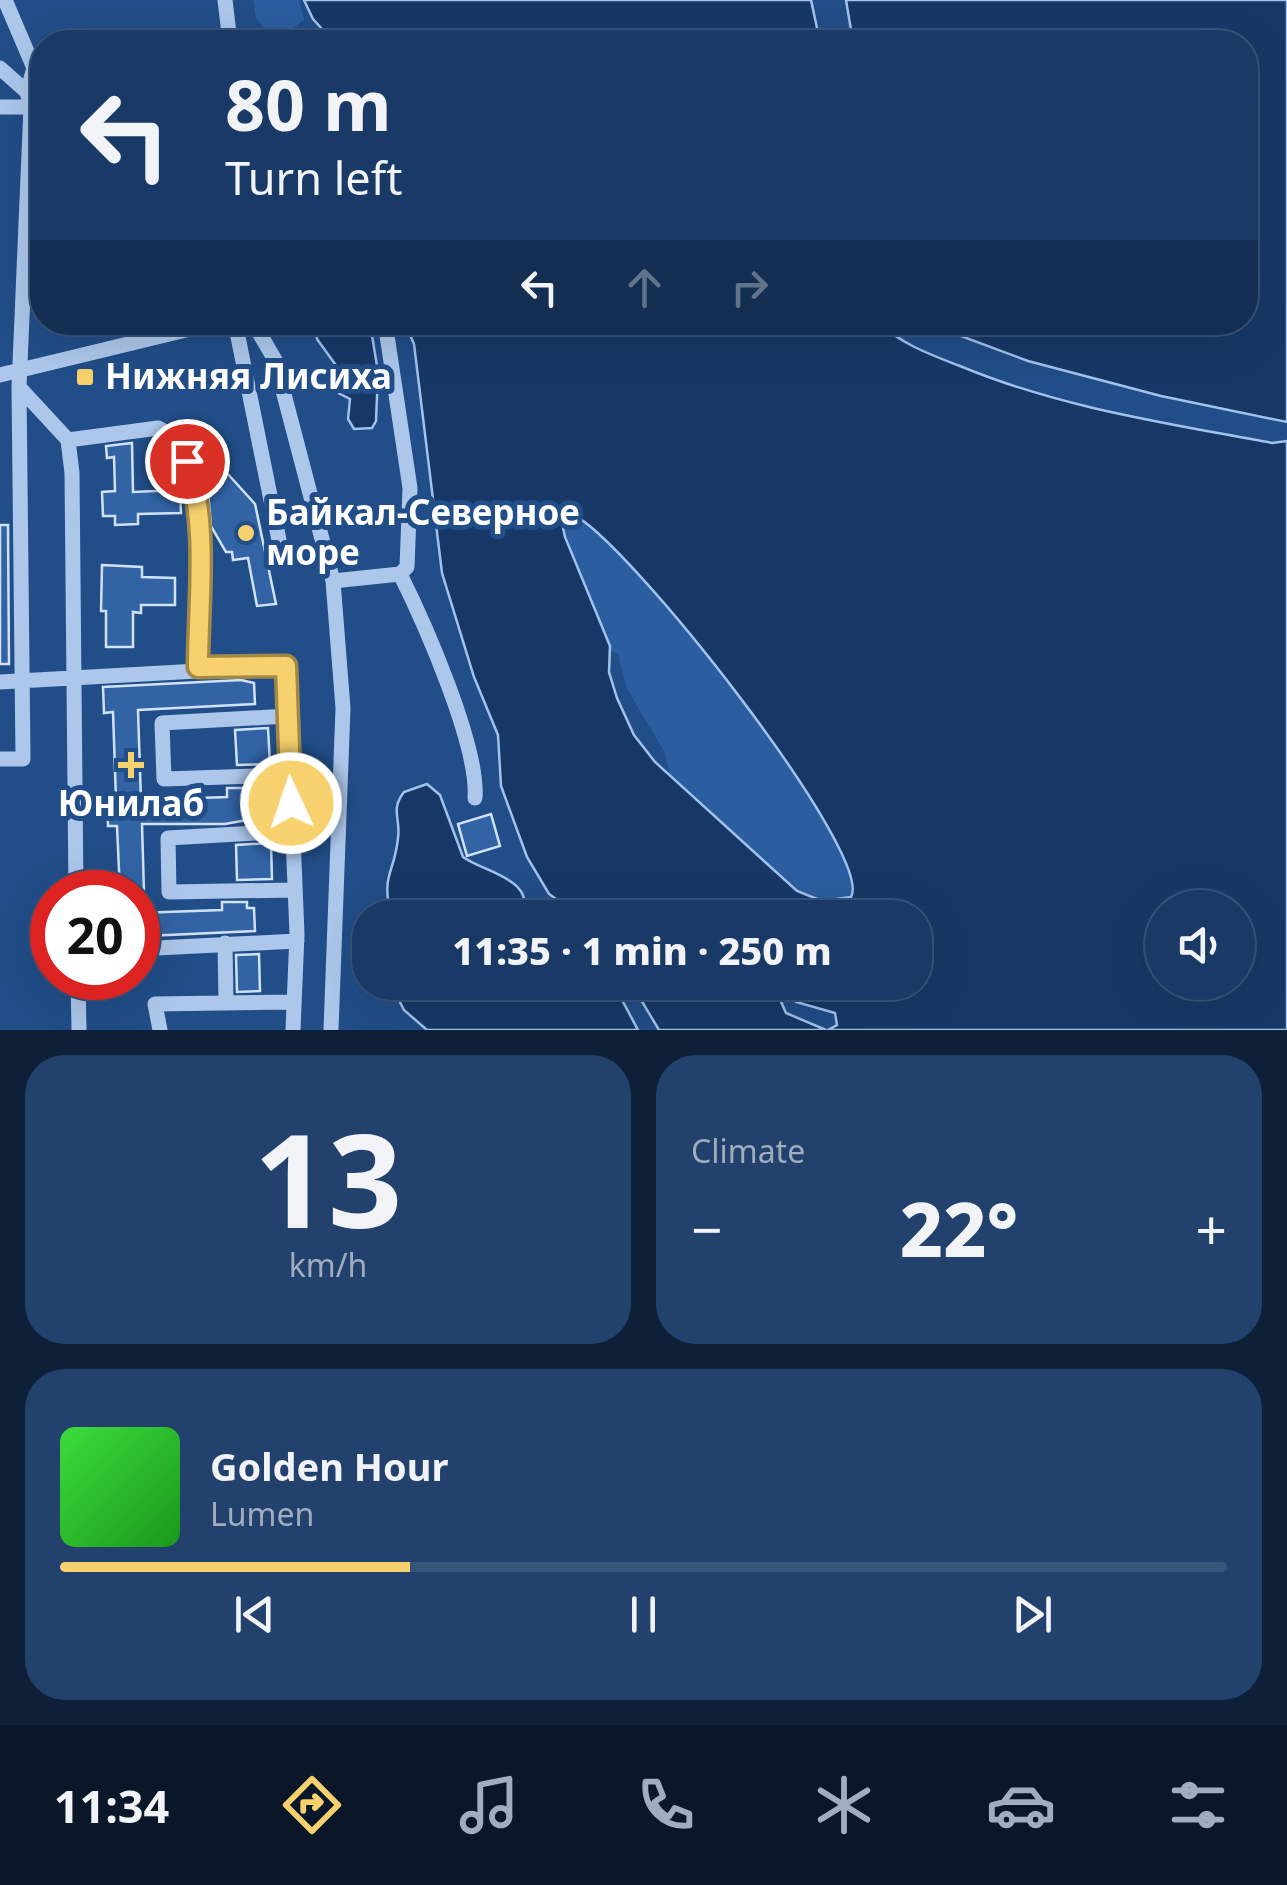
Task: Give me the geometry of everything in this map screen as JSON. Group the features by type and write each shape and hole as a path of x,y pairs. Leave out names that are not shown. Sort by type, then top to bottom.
{"street":[{"path":"6,0 30,58"},
{"path":"225,0 229,30"},
{"path":"0,68 30,93"},
{"path":"0,107 30,97"},
{"path":"0,759 24,759 19,379 30,149"},
{"path":"23,242 30,242"},
{"path":"0,374 19,379 173,335"},
{"path":"237,335 282,554"},
{"path":"261,335 275,360 333,581 343,708 332,1030"},
{"path":"333,581 400,574 407,567 410,488 387,335"},
{"path":"19,379 68,440 72,473 76,870"},
{"path":"68,440 158,428 180,444 193,479 200,577 198,667"},
{"path":"400,574 441,664 476,787 475,798"},
{"path":"0,682 74,680 198,667 286,666 297,941 293,1030"},
{"path":"288,716 162,723 164,779 290,775"},
{"path":"292,831 168,838 169,892 294,890"},
{"path":"160,948 297,941"},
{"path":"225,944 226,1004"},
{"path":"78,1000 79,1030"},
{"path":"160,1030 156,1004 294,1002"}],"shaded area":[{"path":"253,0 299,0 304,20 291,30 266,30 256,18"},
{"path":"304,0 811,0 817,30 323,30"},
{"path":"846,0 1287,0 1287,422 1161,396 1028,361 958,335 1258,335 1258,30 851,30"},
{"path":"316,335 372,335 378,372 376,421 372,428 354,429 348,419 350,399 326,387 335,364"},
{"path":"410,335 895,335 928,353 998,381 1075,404 1272,443 1287,441 1287,1030 828,1030 837,1025 835,1013 795,1000 932,1000 932,900 829,900 851,897 848,869 825,823 787,763 690,634 601,536 573,515 562,523 565,537 610,646 609,672 634,735 655,762 797,891 820,900 557,900 549,894 527,857 501,786 498,735 474,677 442,573"},
{"path":"573,515 600,536 641,578 740,699 825,823 848,869 851,897 820,900 797,891 770,871 670,775 664,751 627,689 618,654 611,651 562,523"},
{"path":"427,784 440,795 463,857 516,885 524,900 388,900 399,831 397,809 404,792"},
{"path":"399,1000 622,1000 638,1030 427,1030 404,1010"},
{"path":"641,1000 780,1000 786,1013 826,1030 659,1030"}],"building":[{"path":"132,443 133,492 180,490 181,513 138,514 138,524 115,525 115,516 103,516 102,492 115,491 114,457 107,458 106,446"},
{"path":"226,472 255,504 276,604 257,606 248,558 233,560 232,552 226,552 211,526 207,480"},
{"path":"0,525 8,525 9,664 0,664"},
{"path":"102,565 142,567 142,577 175,578 175,605 141,605 141,613 133,612 133,647 106,647 106,611 101,611"},
{"path":"241,680 254,683 255,704 138,710 141,800 227,797 227,788 245,788 246,797 258,796 258,818 225,824 142,824 143,870 119,870 117,826 108,826 107,800 116,800 113,712 104,713 103,687"},
{"path":"268,728 270,764 237,765 235,730"},
{"path":"491,814 500,846 467,856 458,824"},
{"path":"271,843 272,879 237,880 236,845"},
{"path":"222,902 247,902 247,908 254,908 255,931 160,935 160,912 222,910"},
{"path":"259,954 260,991 237,992 236,955"}],"place":[{"name":"Нижняя Лисиха","path":"85,377"},
{"name":"Байкал-Северное море","path":"246,533"},
{"name":"Юнилаб","path":"131,765"}],"route":[{"path":"187,461 193,479 200,577 198,667 286,666 291,803"}]}
